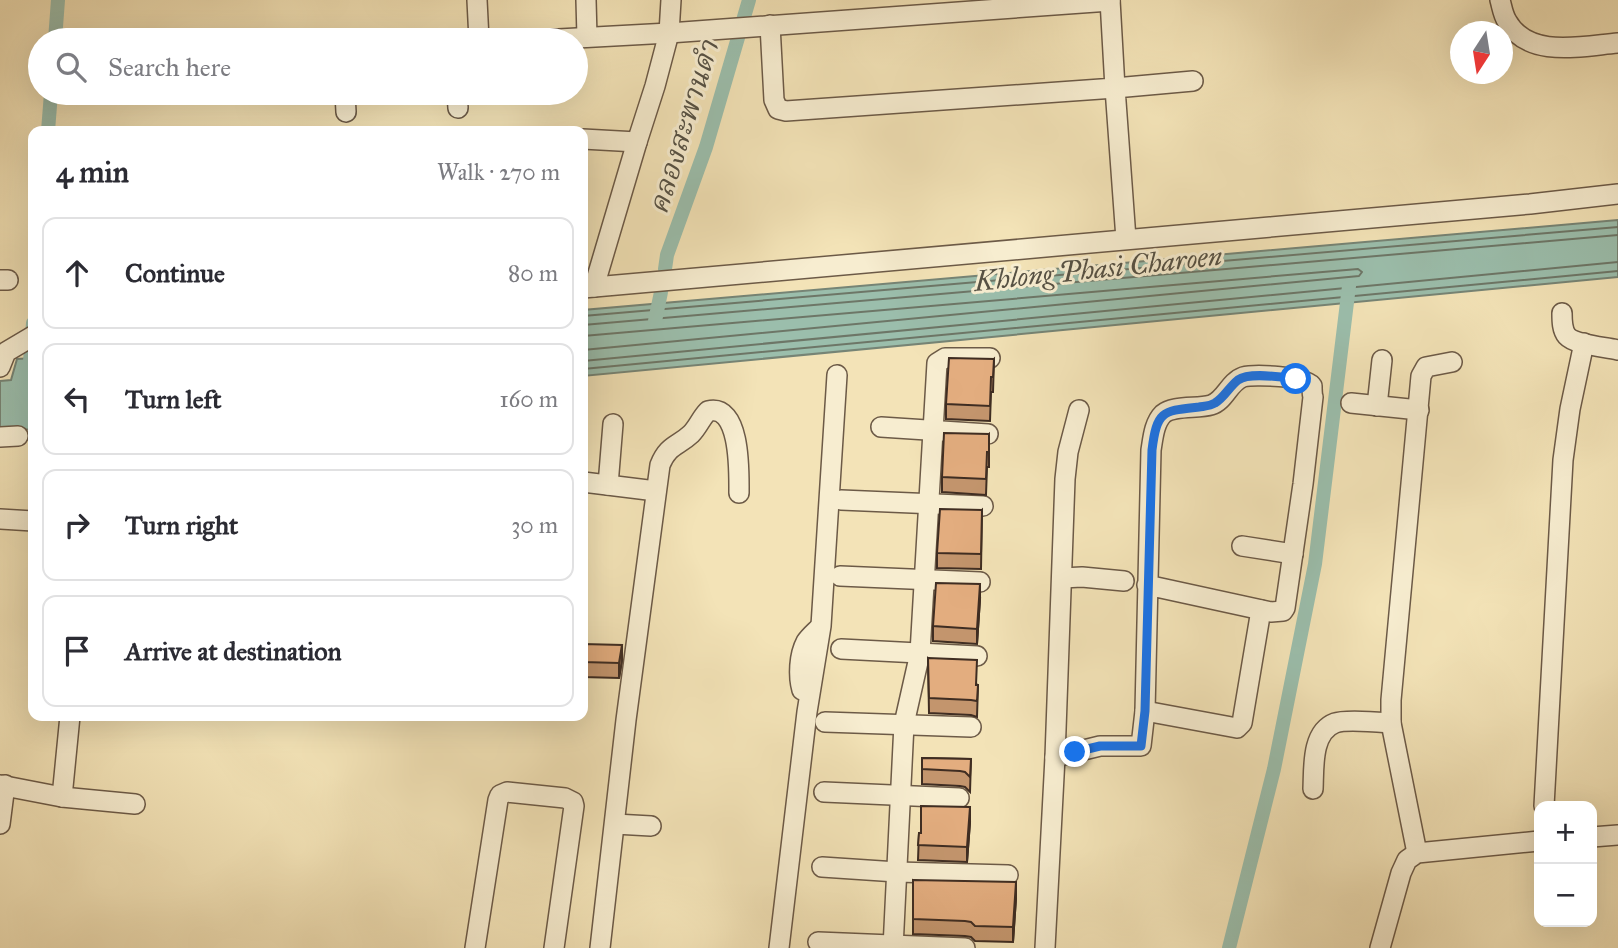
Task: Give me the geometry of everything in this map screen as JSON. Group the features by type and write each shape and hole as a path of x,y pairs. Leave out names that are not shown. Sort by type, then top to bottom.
{"street":[{"path":"477,0 478,28"},
{"path":"586,0 587,28"},
{"path":"671,0 669,33 655,86 588,287 1618,194"},
{"path":"588,37 1110,0 1126,239"},
{"path":"1500,0 1506,19 1514,31 1529,43 1546,47 1567,47 1618,43"},
{"path":"761,26 774,100 778,109 786,111 1192,81"},
{"path":"588,139 637,142"},
{"path":"1562,313 1565,334 1571,339 1618,350"},
{"path":"0,367 6,352 28,339"},
{"path":"1545,801 1563,460 1570,409 1584,343"},
{"path":"893,946 904,724 920,653 937,363 945,358 990,358"},
{"path":"1377,406 1382,360"},
{"path":"1417,853 1391,723 1391,700 1421,376 1426,367 1432,364 1452,362"},
{"path":"779,948 807,712 821,626 837,375"},
{"path":"1055,757 1100,746 1141,746 1145,711 1147,585 1152,450 1154,433 1164,413 1212,405 1218,402 1236,381 1244,377 1278,376 1310,383 1312,397 1303,484 1283,611 1261,610 1147,585"},
{"path":"1351,403 1419,410"},
{"path":"600,948 626,720 660,465 665,453 689,436 708,411 713,409 726,414 734,435 740,469 739,493"},
{"path":"1045,948 1065,480 1072,431 1079,410"},
{"path":"608,485 613,424"},
{"path":"881,427 988,434"},
{"path":"588,483 656,491"},
{"path":"841,500 983,506"},
{"path":"0,519 28,521"},
{"path":"1242,546 1293,554"},
{"path":"840,576 980,582"},
{"path":"1062,578 1124,581"},
{"path":"1145,711 1240,727 1261,610"},
{"path":"841,649 977,656"},
{"path":"62,797 70,721"},
{"path":"825,722 971,727"},
{"path":"1312,789 1316,749 1326,728 1337,722 1391,723"},
{"path":"0,824 3,785 62,797 135,804"},
{"path":"824,792 959,798"},
{"path":"475,948 498,800 500,795 507,793 565,798 573,802 554,948"},
{"path":"614,824 651,826"},
{"path":"1597,837 1618,835"},
{"path":"1380,948 1401,873 1408,860 1417,853 1534,841"},
{"path":"822,867 1008,875"},
{"path":"818,942 965,948"}],"water":[{"name":"Khlong Phasi Charoen","path":"1618,220 1618,277 588,376 588,310"},
{"path":"28,358 28,429 0,432 0,381 11,380 17,359"}],"building":[{"path":"949,358 994,359 990,406 946,404"},
{"path":"944,433 989,434 986,479 942,477"},
{"path":"940,509 982,510 981,554 937,553"},
{"path":"936,583 980,584 977,629 933,626"},
{"path":"588,644 622,645 619,663 588,662"},
{"path":"928,658 977,660 977,701 929,698"},
{"path":"922,758 971,759 970,777 960,771 922,769"},
{"path":"921,806 970,807 967,847 918,845"},
{"path":"913,880 1016,882 1013,927 975,926 965,921 913,919"}],"waterway":[{"path":"56,28 58,0"},
{"name":"คลองสะพานดำ","path":"665,269 667,255 706,147 749,0"},
{"path":"48,126 50,105"},
{"path":"1229,948 1274,769 1315,564 1349,286"},
{"name":"คลองสะพานดำ","path":"655,321 661,292"}],"route":[{"path":"1075,752 1100,746 1141,746 1145,711 1152,450 1158,422 1164,413 1172,410 1218,402 1236,381 1244,377 1278,376 1296,379"}]}
